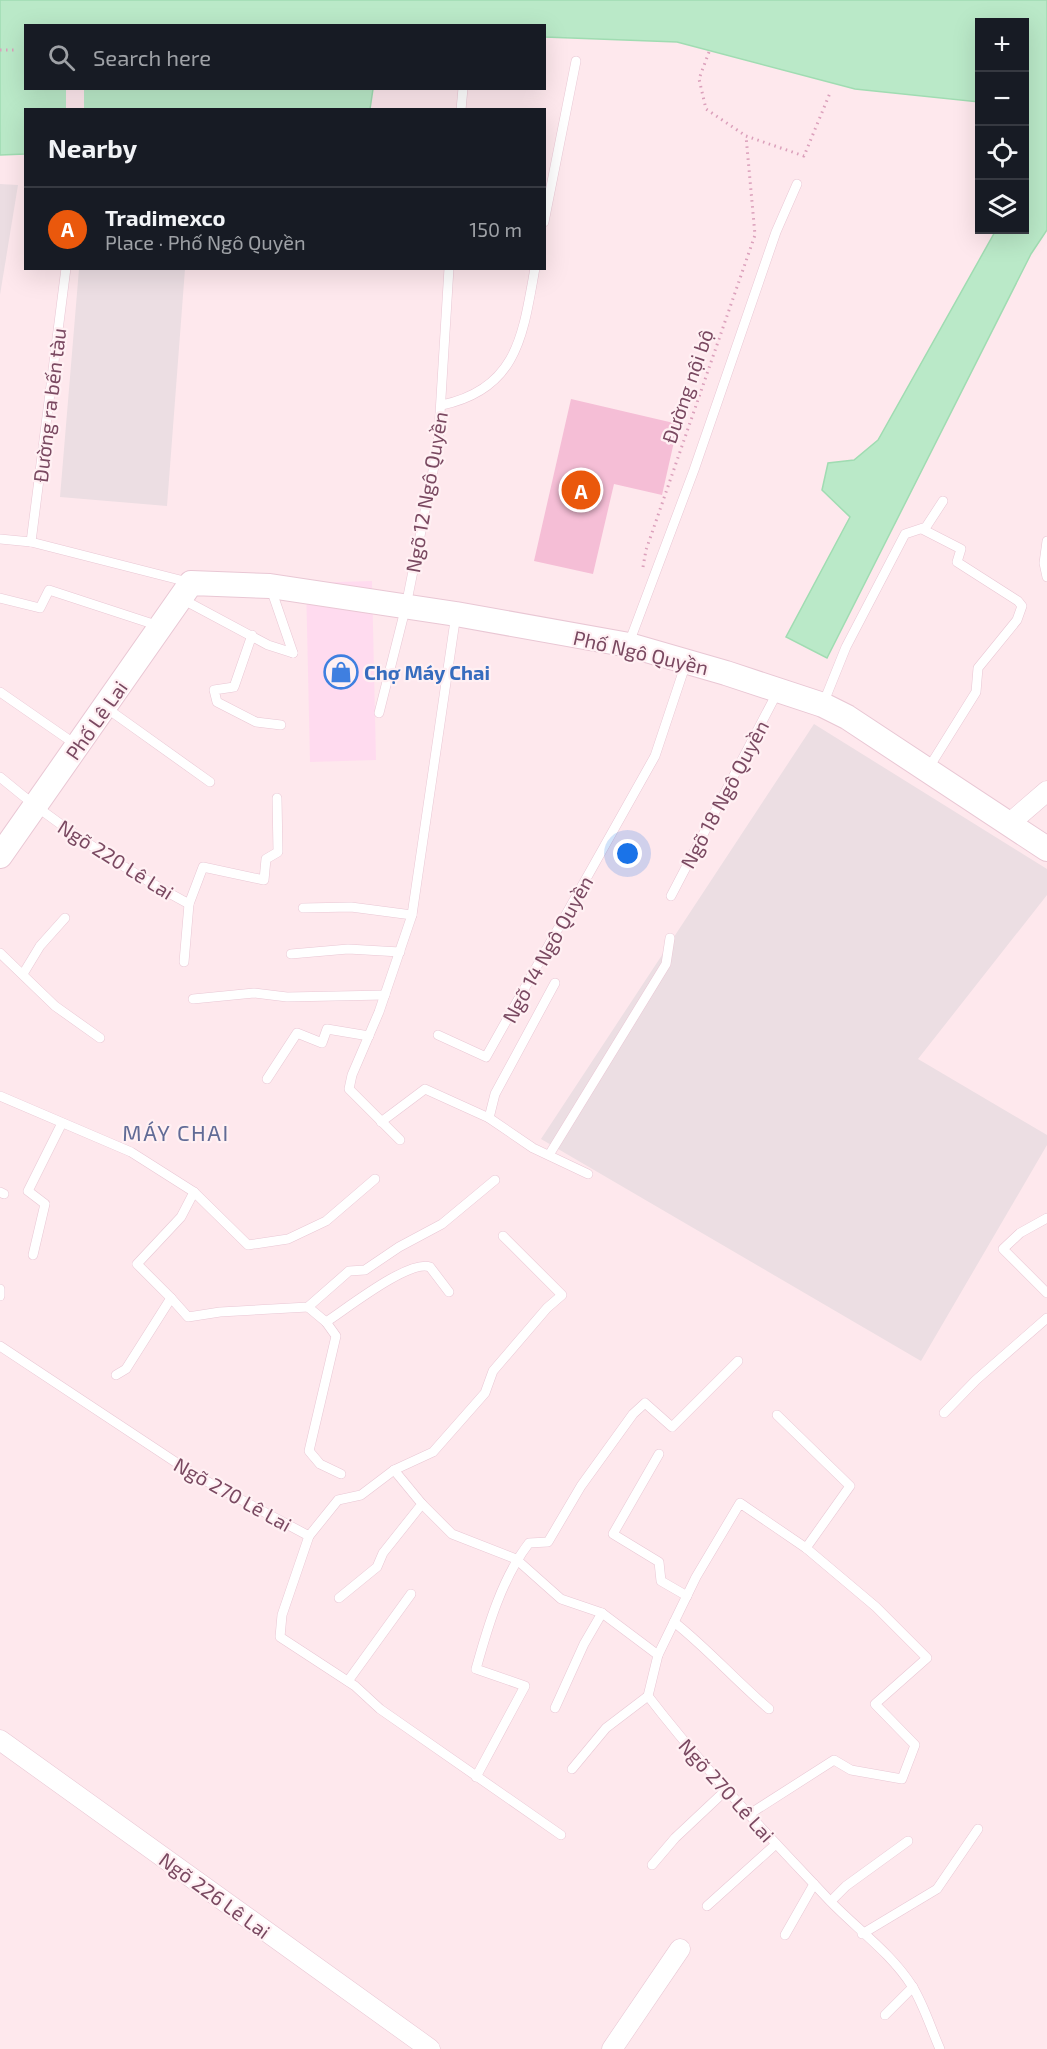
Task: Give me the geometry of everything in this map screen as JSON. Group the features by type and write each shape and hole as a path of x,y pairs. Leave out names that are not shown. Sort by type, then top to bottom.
{"street":[{"name":"Phố Ngô Quyền","path":"186,591 270,586 456,614 629,645 687,661 823,705 856,722 1047,849"},
{"name":"Phố Lê Lai","path":"0,856 186,591"},
{"path":"1010,823 1047,791"},
{"name":"Ngõ 226 Lê Lai","path":"0,1740 430,2049"},
{"path":"612,2049 680,1949"}],"lane":[{"path":"546,212 576,61"},
{"path":"461,108 463,90"},
{"path":"629,645 694,470 776,232 796,184"},
{"name":"Đường ra bến tàu","path":"31,542 66,270"},
{"name":"Ngõ 12 Ngô Quyền","path":"379,713 406,606 438,446 449,270"},
{"path":"442,405 474,394 494,382 507,368 515,354 524,324 536,270"},
{"path":"823,705 851,637 905,534 928,526 943,501"},
{"path":"922,529 962,549 957,562 1018,601 1022,606 1017,620 978,668 976,692 928,769"},
{"path":"0,539 31,542 186,591 252,635 293,653 270,586"},
{"path":"1047,541 1044,563 1047,577"},
{"path":"0,598 40,608 49,590 162,626"},
{"path":"400,1140 349,1089 352,1076 385,995 412,915 456,614"},
{"path":"252,635 234,687 214,690 217,702 256,722 281,725"},
{"name":"Ngõ 14 Ngô Quyền","path":"438,1035 486,1058 655,756 687,661"},
{"name":"Ngõ 18 Ngô Quyền","path":"671,896 778,691"},
{"path":"0,692 78,746"},
{"path":"105,707 210,782"},
{"name":"Ngõ 220 Lê Lai","path":"0,777 35,807 108,857 189,904 203,867 264,879 266,859 278,852 278,798"},
{"path":"184,962 189,904"},
{"path":"303,908 351,907 412,915"},
{"path":"23,974 40,946 65,918"},
{"path":"549,1155 666,964 670,938"},
{"path":"291,954 348,949 400,952"},
{"path":"0,953 55,1006 100,1038"},
{"path":"489,1118 495,1094 555,983"},
{"path":"193,999 254,993 287,997 385,995"},
{"path":"267,1079 297,1033 322,1043 327,1029 369,1036"},
{"path":"381,1122 425,1089 489,1118 549,1155 588,1174"},
{"path":"0,1096 131,1152 195,1192 248,1245 288,1239 326,1221 375,1179"},
{"path":"33,1255 45,1204 28,1191 62,1123"},
{"path":"195,1192 181,1217 137,1264 188,1317 220,1312 308,1307 349,1271 365,1270 399,1247 442,1224 495,1180"},
{"path":"1047,1218 1020,1233 1003,1249 1047,1293"},
{"name":"Ngõ 270 Lê Lai","path":"0,1346 195,1475 309,1536 338,1500 361,1495 394,1470 433,1452 485,1393 493,1371 547,1308 562,1295 503,1236"},
{"path":"326,1322 375,1289 419,1266 430,1268 449,1292"},
{"path":"0,1289 0,1296"},
{"path":"116,1375 126,1369 171,1298"},
{"path":"308,1307 326,1322 336,1336 309,1451 320,1464 341,1474"},
{"path":"944,1413 976,1380 1047,1318"},
{"path":"476,1777 525,1686 498,1674 476,1669 497,1605 516,1559 529,1543 548,1542 581,1486 633,1414 645,1403 672,1427 738,1361"},
{"path":"777,1414 850,1486 806,1548"},
{"path":"659,1454 613,1533 659,1562 661,1581 687,1596"},
{"path":"394,1470 422,1504 452,1534 516,1559 561,1599 602,1613 658,1655"},
{"path":"572,1769 606,1728 648,1696 658,1655 687,1596 739,1503 806,1548 876,1607 927,1658 875,1704 915,1745 902,1779 852,1770 834,1760 748,1815"},
{"path":"339,1598 377,1567 383,1553 422,1504"},
{"path":"309,1536 278,1634 281,1638 348,1681 381,1709 561,1834"},
{"path":"348,1681 411,1594"},
{"path":"555,1708 584,1644 602,1613"},
{"path":"674,1622 704,1646 737,1682 769,1709"},
{"name":"Ngõ 270 Lê Lai","path":"648,1696 688,1749 725,1791 862,1934 891,1959 913,1987 940,2049"},
{"path":"652,1865 675,1838 725,1791"},
{"path":"862,1934 937,1889 978,1829"},
{"path":"831,1901 846,1886 908,1841"},
{"path":"707,1906 776,1844"},
{"path":"785,1935 814,1884"},
{"path":"885,2015 913,1987"}],"path":[{"path":"0,50 16,50"},
{"path":"709,52 699,79 706,109 746,136 804,156 830,93"},
{"name":"Đường nội bộ","path":"642,572 646,550 755,235 746,136"}],"shaded area":[{"path":"0,0 1047,0 1047,230 1031,254 827,658 786,637 850,517 822,490 828,463 854,460 878,440 994,234 1029,234 1029,18 975,18 975,102 855,89 677,42 546,37 546,24 24,24 24,90 373,90 370,108 24,108 24,154 0,155"},
{"path":"0,184 18,185 0,295"},
{"path":"79,270 185,270 167,506 60,497"},
{"name":"Chợ Máy Chai","path":"372,581 376,760 310,762 306,583"},
{"path":"814,724 1047,869 1047,895 918,1059 1047,1135 1047,1145 921,1361 541,1139"}],"pier":[{"path":"66,90 84,90 84,108 66,108"}],"building":[{"path":"571,399 678,424 662,495 614,484 593,574 534,561"}],"place":[{"name":"Tradimexco","path":"581,490"},
{"name":"Chợ Máy Chai","path":"341,672"}],"district":[{"name":"MÁY CHAI","path":"176,1132"}]}
